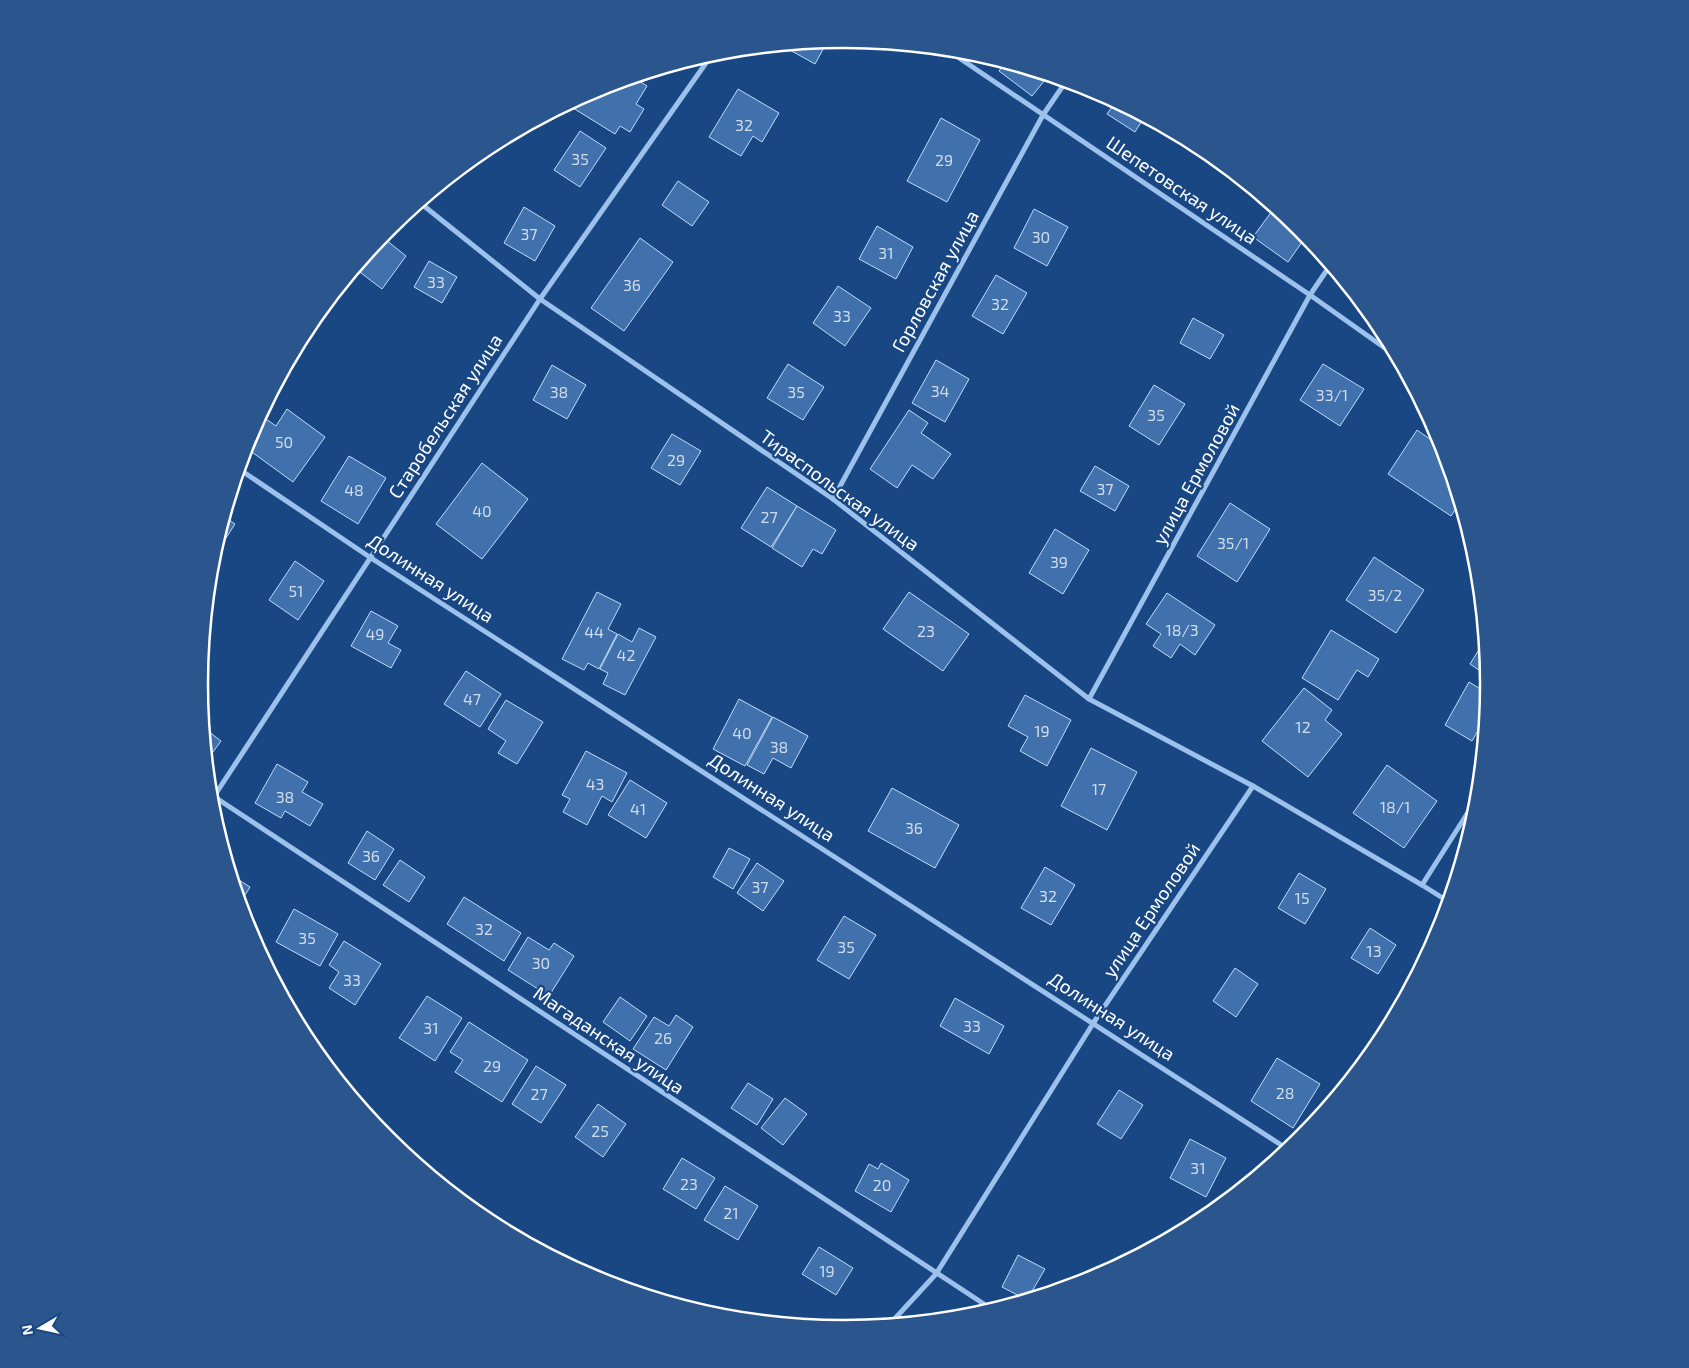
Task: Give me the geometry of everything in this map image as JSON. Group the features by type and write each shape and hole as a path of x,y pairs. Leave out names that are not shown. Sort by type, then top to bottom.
{"street":[{"name":"Шепетовская улица","path":"960,58 1310,295 1385,348"},
{"name":"Старобельская улица","path":"217,790 540,299 706,63"},
{"name":"Горловская улица","path":"833,499 1043,114 1063,86"},
{"name":"Тираспольская улица","path":"424,206 540,299 833,499 1089,699 1253,786"},
{"name":"улица Ермоловой","path":"1089,699 1310,295 1327,269"},
{"name":"Долинная улица","path":"244,473 371,558 1283,1145"},
{"name":"улица Ермоловой","path":"895,1318 936,1274 1094,1022 1253,786"},
{"path":"1253,786 1444,899"},
{"name":"Магаданская улица","path":"219,802 984,1305"},
{"path":"1422,885 1468,813"}],"building":[{"path":"823,49 815,64 790,50"},
{"path":"1002,67 1045,80 1032,96 999,71"},
{"path":"640,81 647,86 636,104 644,109 630,132 620,126 615,134 573,108"},
{"path":"738,89 779,113 762,142 753,136 741,156 709,137"},
{"path":"1112,107 1142,121 1135,132 1107,114"},
{"path":"941,118 980,140 947,202 907,181"},
{"path":"580,131 606,148 580,187 554,170"},
{"path":"678,181 709,202 692,226 662,205"},
{"path":"524,207 555,226 535,261 504,243"},
{"path":"1034,209 1068,227 1047,266 1014,248"},
{"path":"1271,212 1302,242 1288,262 1253,237"},
{"path":"877,226 913,247 896,279 859,259"},
{"path":"640,238 673,262 624,331 591,308"},
{"path":"387,241 406,256 382,289 360,272"},
{"path":"429,261 457,277 442,303 414,287"},
{"path":"996,275 1027,293 1003,334 972,316"},
{"path":"838,286 871,308 845,346 813,323"},
{"path":"1193,318 1224,335 1210,359 1180,343"},
{"path":"936,360 969,379 945,422 912,403"},
{"path":"788,364 824,387 803,420 767,398"},
{"path":"1323,364 1364,389 1340,426 1300,400"},
{"path":"552,365 586,385 567,419 533,400"},
{"path":"1154,385 1185,404 1159,445 1129,426"},
{"path":"287,409 325,437 293,482 252,452 266,419 276,426"},
{"path":"909,410 928,423 921,433 951,454 933,479 912,465 897,488 870,469"},
{"path":"1417,430 1434,442 1456,508 1451,516 1388,474"},
{"path":"672,434 701,451 680,485 651,468"},
{"path":"349,456 386,478 358,524 321,501"},
{"path":"482,463 528,499 482,559 436,524"},
{"path":"1095,466 1129,486 1115,511 1080,491"},
{"path":"767,487 797,506 771,547 741,528"},
{"path":"1230,503 1270,529 1237,582 1197,556"},
{"path":"797,506 836,530 822,554 813,549 802,567 772,548"},
{"path":"230,521 235,524 225,540"},
{"path":"1055,529 1089,550 1063,594 1029,573"},
{"path":"1374,557 1424,590 1396,633 1346,600"},
{"path":"295,561 324,581 298,620 269,600"},
{"path":"597,592 621,604 608,629 617,634 599,669 588,663 584,670 562,659"},
{"path":"909,592 969,634 943,671 883,629"},
{"path":"1167,593 1215,625 1195,655 1180,644 1171,658 1153,646 1161,634 1146,624"},
{"path":"371,611 398,626 388,643 401,650 391,668 351,646"},
{"path":"639,628 656,637 625,695 603,684 608,673 600,669 618,634 632,642"},
{"path":"1331,630 1379,659 1368,677 1357,670 1338,700 1302,678"},
{"path":"1480,648 1481,671 1470,664"},
{"path":"466,671 501,694 480,727 444,704"},
{"path":"1469,682 1481,689 1480,727 1472,741 1445,725"},
{"path":"1304,688 1332,710 1325,720 1342,734 1308,777 1262,741"},
{"path":"1025,695 1071,720 1047,766 1020,751 1028,737 1008,726"},
{"path":"739,699 772,717 745,766 713,749"},
{"path":"506,700 543,722 517,764 498,753 506,741 488,729"},
{"path":"773,717 808,736 791,768 773,758 764,774 747,765"},
{"path":"210,732 221,741 212,754"},
{"path":"1091,748 1137,772 1107,830 1061,806"},
{"path":"586,751 627,773 612,802 602,796 587,825 563,812 570,799 562,795"},
{"path":"277,764 308,782 302,792 323,804 310,826 285,811 281,818 255,803"},
{"path":"1387,765 1437,801 1404,848 1353,813"},
{"path":"630,780 667,803 646,838 608,815"},
{"path":"892,788 959,825 935,868 868,831"},
{"path":"367,831 394,849 375,880 348,863"},
{"path":"729,848 750,859 733,889 713,877"},
{"path":"400,860 425,877 409,902 383,885"},
{"path":"757,863 784,881 763,911 737,893"},
{"path":"1045,867 1075,885 1051,925 1021,908"},
{"path":"1299,873 1326,889 1305,924 1278,908"},
{"path":"239,880 250,887 244,896"},
{"path":"464,897 521,933 504,961 447,924"},
{"path":"294,909 338,934 320,966 276,942"},
{"path":"844,916 876,935 849,979 817,960"},
{"path":"1370,928 1396,945 1378,974 1351,958"},
{"path":"528,937 549,950 554,943 574,956 549,996 508,970"},
{"path":"344,941 381,964 355,1005 329,988 339,972 329,965"},
{"path":"1235,968 1258,984 1236,1017 1213,1001"},
{"path":"427,996 462,1018 435,1061 399,1038"},
{"path":"620,997 647,1016 630,1041 603,1022"},
{"path":"955,998 1004,1026 989,1054 940,1026"},
{"path":"676,1015 693,1027 666,1070 633,1049 654,1017 669,1026"},
{"path":"469,1022 528,1060 502,1102 455,1072 463,1060 450,1052"},
{"path":"1277,1058 1320,1084 1293,1128 1251,1101"},
{"path":"536,1066 566,1085 541,1123 512,1104"},
{"path":"748,1083 773,1099 757,1125 731,1108"},
{"path":"1119,1090 1143,1105 1121,1139 1097,1124"},
{"path":"785,1098 807,1114 783,1145 761,1128"},
{"path":"598,1104 626,1124 603,1157 575,1137"},
{"path":"1190,1139 1226,1158 1206,1197 1170,1178"},
{"path":"682,1158 715,1178 696,1209 663,1189"},
{"path":"881,1163 909,1180 891,1212 855,1191 869,1164 878,1169"},
{"path":"725,1186 758,1206 738,1240 704,1220"},
{"path":"819,1247 853,1268 836,1295 802,1274"},
{"path":"1018,1255 1045,1269 1032,1292 1019,1296 1002,1287"}]}
